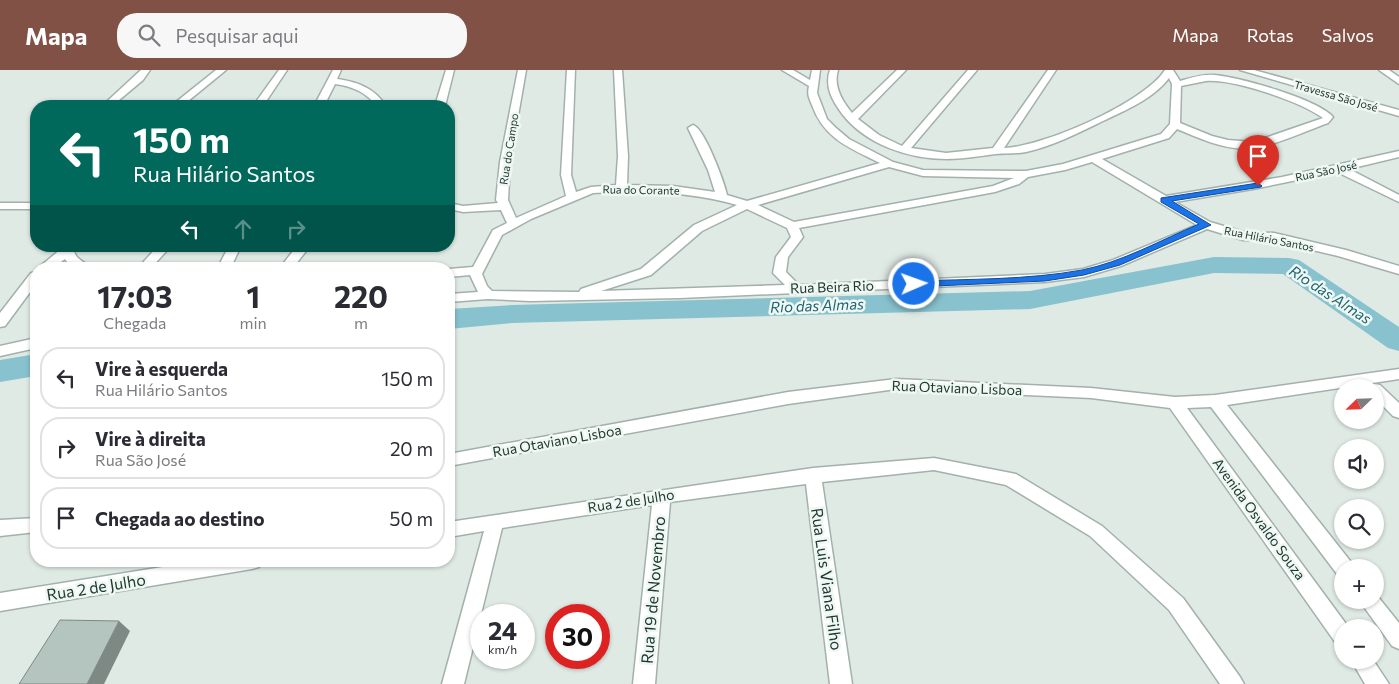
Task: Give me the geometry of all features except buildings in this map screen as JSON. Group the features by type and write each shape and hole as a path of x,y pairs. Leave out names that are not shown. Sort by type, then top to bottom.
{"street":[{"path":"114,100 140,78 146,70"},
{"path":"184,100 222,70"},
{"path":"262,100 283,70"},
{"path":"322,100 337,70"},
{"path":"442,100 450,70"},
{"name":"Rua do Campo","path":"514,225 502,200 505,162 522,70"},
{"path":"571,70 566,174 572,197"},
{"path":"618,70 623,156 621,188"},
{"path":"786,70 813,86"},
{"path":"816,70 812,93 822,120 845,141 889,164 923,173 950,175 1026,174 1065,167 1165,136 1175,124 1177,84 1169,70"},
{"path":"834,70 832,75 834,94 851,120 875,136 904,150 946,156 1016,151 1047,143 1140,98 1166,76 1169,70"},
{"path":"851,120 902,70"},
{"path":"904,150 973,70"},
{"path":"996,151 1052,70"},
{"name":"Travessa São José","path":"1244,70 1399,113"},
{"path":"1384,70 1399,81"},
{"path":"1175,124 1208,138 1254,146 1325,121 1328,117 1322,112 1296,102 1234,82 1208,78 1177,84"},
{"path":"330,81 358,86 368,92 375,100"},
{"path":"693,128 720,186 722,197"},
{"name":"Rua São José","path":"1164,200 1241,189 1340,169 1399,154"},
{"name":"Rua Hilário Santos","path":"1094,159 1206,225 1243,236 1274,237 1342,253 1399,270"},
{"path":"576,296 646,272 698,228 747,205 889,164"},
{"path":"1340,169 1399,199"},
{"path":"795,288 779,273 782,257 797,237 792,226 996,189 1015,182 1026,174"},
{"name":"Rua do Corante","path":"477,270 497,233 526,217 591,190 621,188 673,189 722,197 747,205 792,226"},
{"path":"0,206 30,206"},
{"path":"455,207 463,209 504,206"},
{"name":"Rua Beira Rio","path":"455,298 488,295 680,294 795,288 993,282 1074,274 1117,263 1206,225"},
{"path":"52,262 64,252"},
{"path":"150,262 159,252"},
{"path":"291,262 299,252"},
{"path":"455,272 477,270 477,281 488,295"},
{"path":"0,323 30,283"},
{"path":"0,351 30,344"},
{"name":"Rua Otaviano Lisboa","path":"1384,379 1399,374"},
{"name":"Rua Otaviano Lisboa","path":"455,459 788,398 896,384 1091,393 1175,403 1215,401 1334,387"},
{"path":"1384,395 1399,412"},
{"path":"1215,401 1337,559"},
{"name":"Avenida Osvaldo Souza","path":"1175,403 1334,624"},
{"name":"Rua 2 de Julho","path":"455,528 813,475 934,464 1010,479 1096,532 1176,604 1233,684"},
{"name":"Rua Luis Viana Filho","path":"813,475 841,684"},
{"name":"Rua 19 de Novembro","path":"644,684 662,496"},
{"path":"453,684 495,522"},
{"path":"0,528 30,526"},
{"name":"Rua 2 de Julho","path":"0,602 215,567"},
{"path":"1376,609 1399,639"},
{"path":"1367,669 1378,684"}],"waterway":[{"name":"Rio das Almas","path":"455,319 512,314 1030,300 1214,265 1289,266 1399,341"},
{"name":"Rio das Almas","path":"0,371 30,366"}],"route":[{"path":"914,284 993,282 1045,278 1084,272 1117,263 1206,225 1164,200 1258,186"}]}
